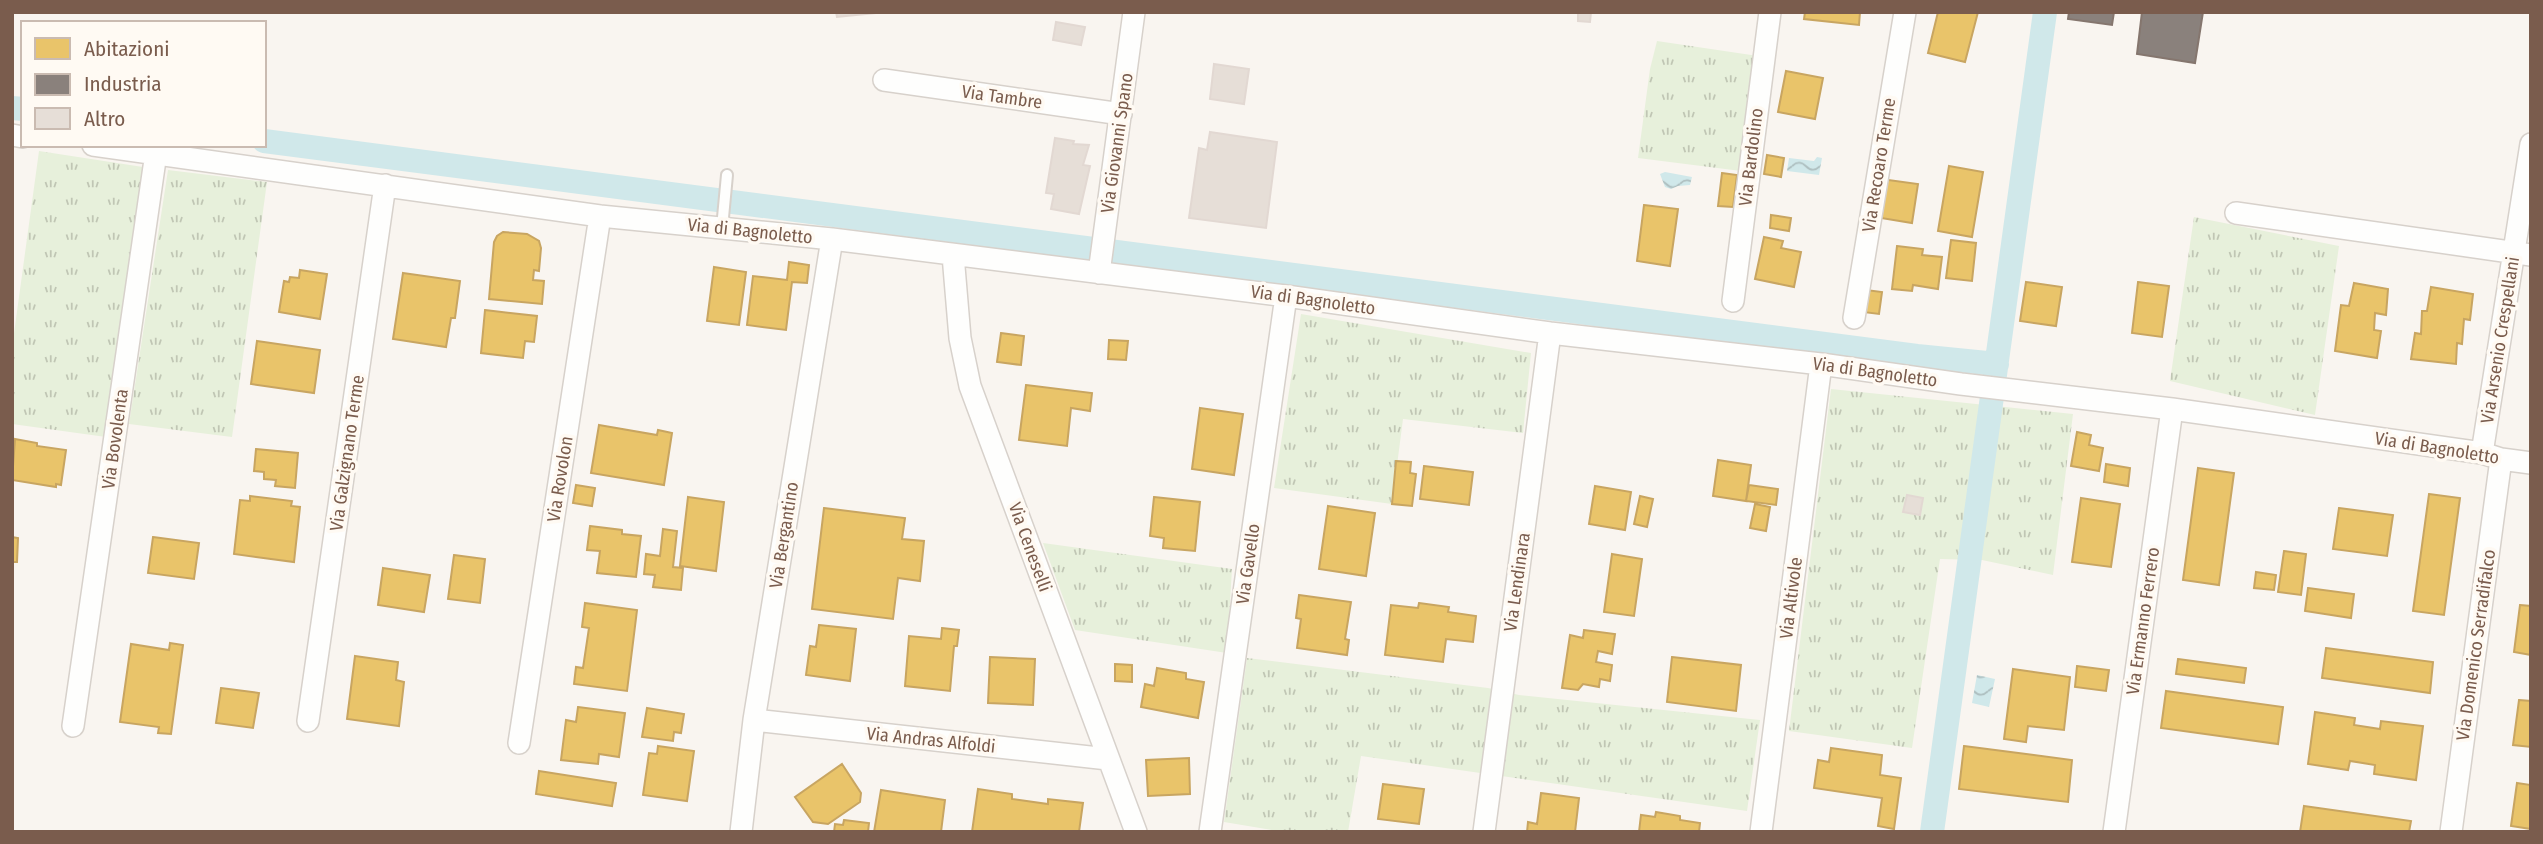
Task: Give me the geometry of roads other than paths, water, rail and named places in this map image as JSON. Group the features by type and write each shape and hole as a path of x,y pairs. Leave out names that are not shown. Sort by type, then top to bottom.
{"street":[{"name":"Via Giovanni Spano","path":"1100,266 1134,12"},
{"name":"Via Bardolino","path":"1733,301 1770,12"},
{"name":"Via Recoaro Terme","path":"1854,318 1905,12"},
{"name":"Via Tambre","path":"884,80 1121,114"},
{"name":"Via Arsenio Crespellani","path":"2491,456 2522,254 2531,145"},
{"name":"Via di Bagnoletto","path":"109,147 600,216 723,220 832,239 953,255 1100,266 1286,296 1550,333 1821,364 2172,410 2531,463"},
{"name":"Via Bovolenta","path":"74,726 156,153"},
{"name":"Via Galzignano Terme","path":"308,721 385,185"},
{"path":"2236,213 2522,254"},
{"name":"Via Rovolon","path":"519,743 600,216"},
{"name":"Via Bergantino","path":"741,832 754,720 832,239"},
{"name":"Via Ceneselli","path":"953,255 960,338 970,386 1136,832"},
{"name":"Via Gavello","path":"1210,832 1286,296"},
{"name":"Via Lendinara","path":"1484,832 1550,333"},
{"name":"Via Altivole","path":"1761,832 1821,364"},
{"name":"Via Ermanno Ferrero","path":"2114,832 2172,410"},
{"name":"Via Domenico Serradifalco","path":"2451,832 2491,456"},
{"name":"Via Andras Alfoldi","path":"754,720 1108,759"}],"lane":[{"path":"723,220 727,175"}],"water":[{"path":"1817,157 1822,158 1819,175 1787,171 1789,158 1814,161"},
{"path":"1665,172 1692,177 1690,185 1671,189 1665,187 1660,174"},
{"path":"1977,675 1995,679 1989,707 1972,703"}],"waterway":[{"path":"1932,832 2045,12"},
{"path":"12,108 21,109"},
{"path":"266,141 1917,356 1997,364"}]}
